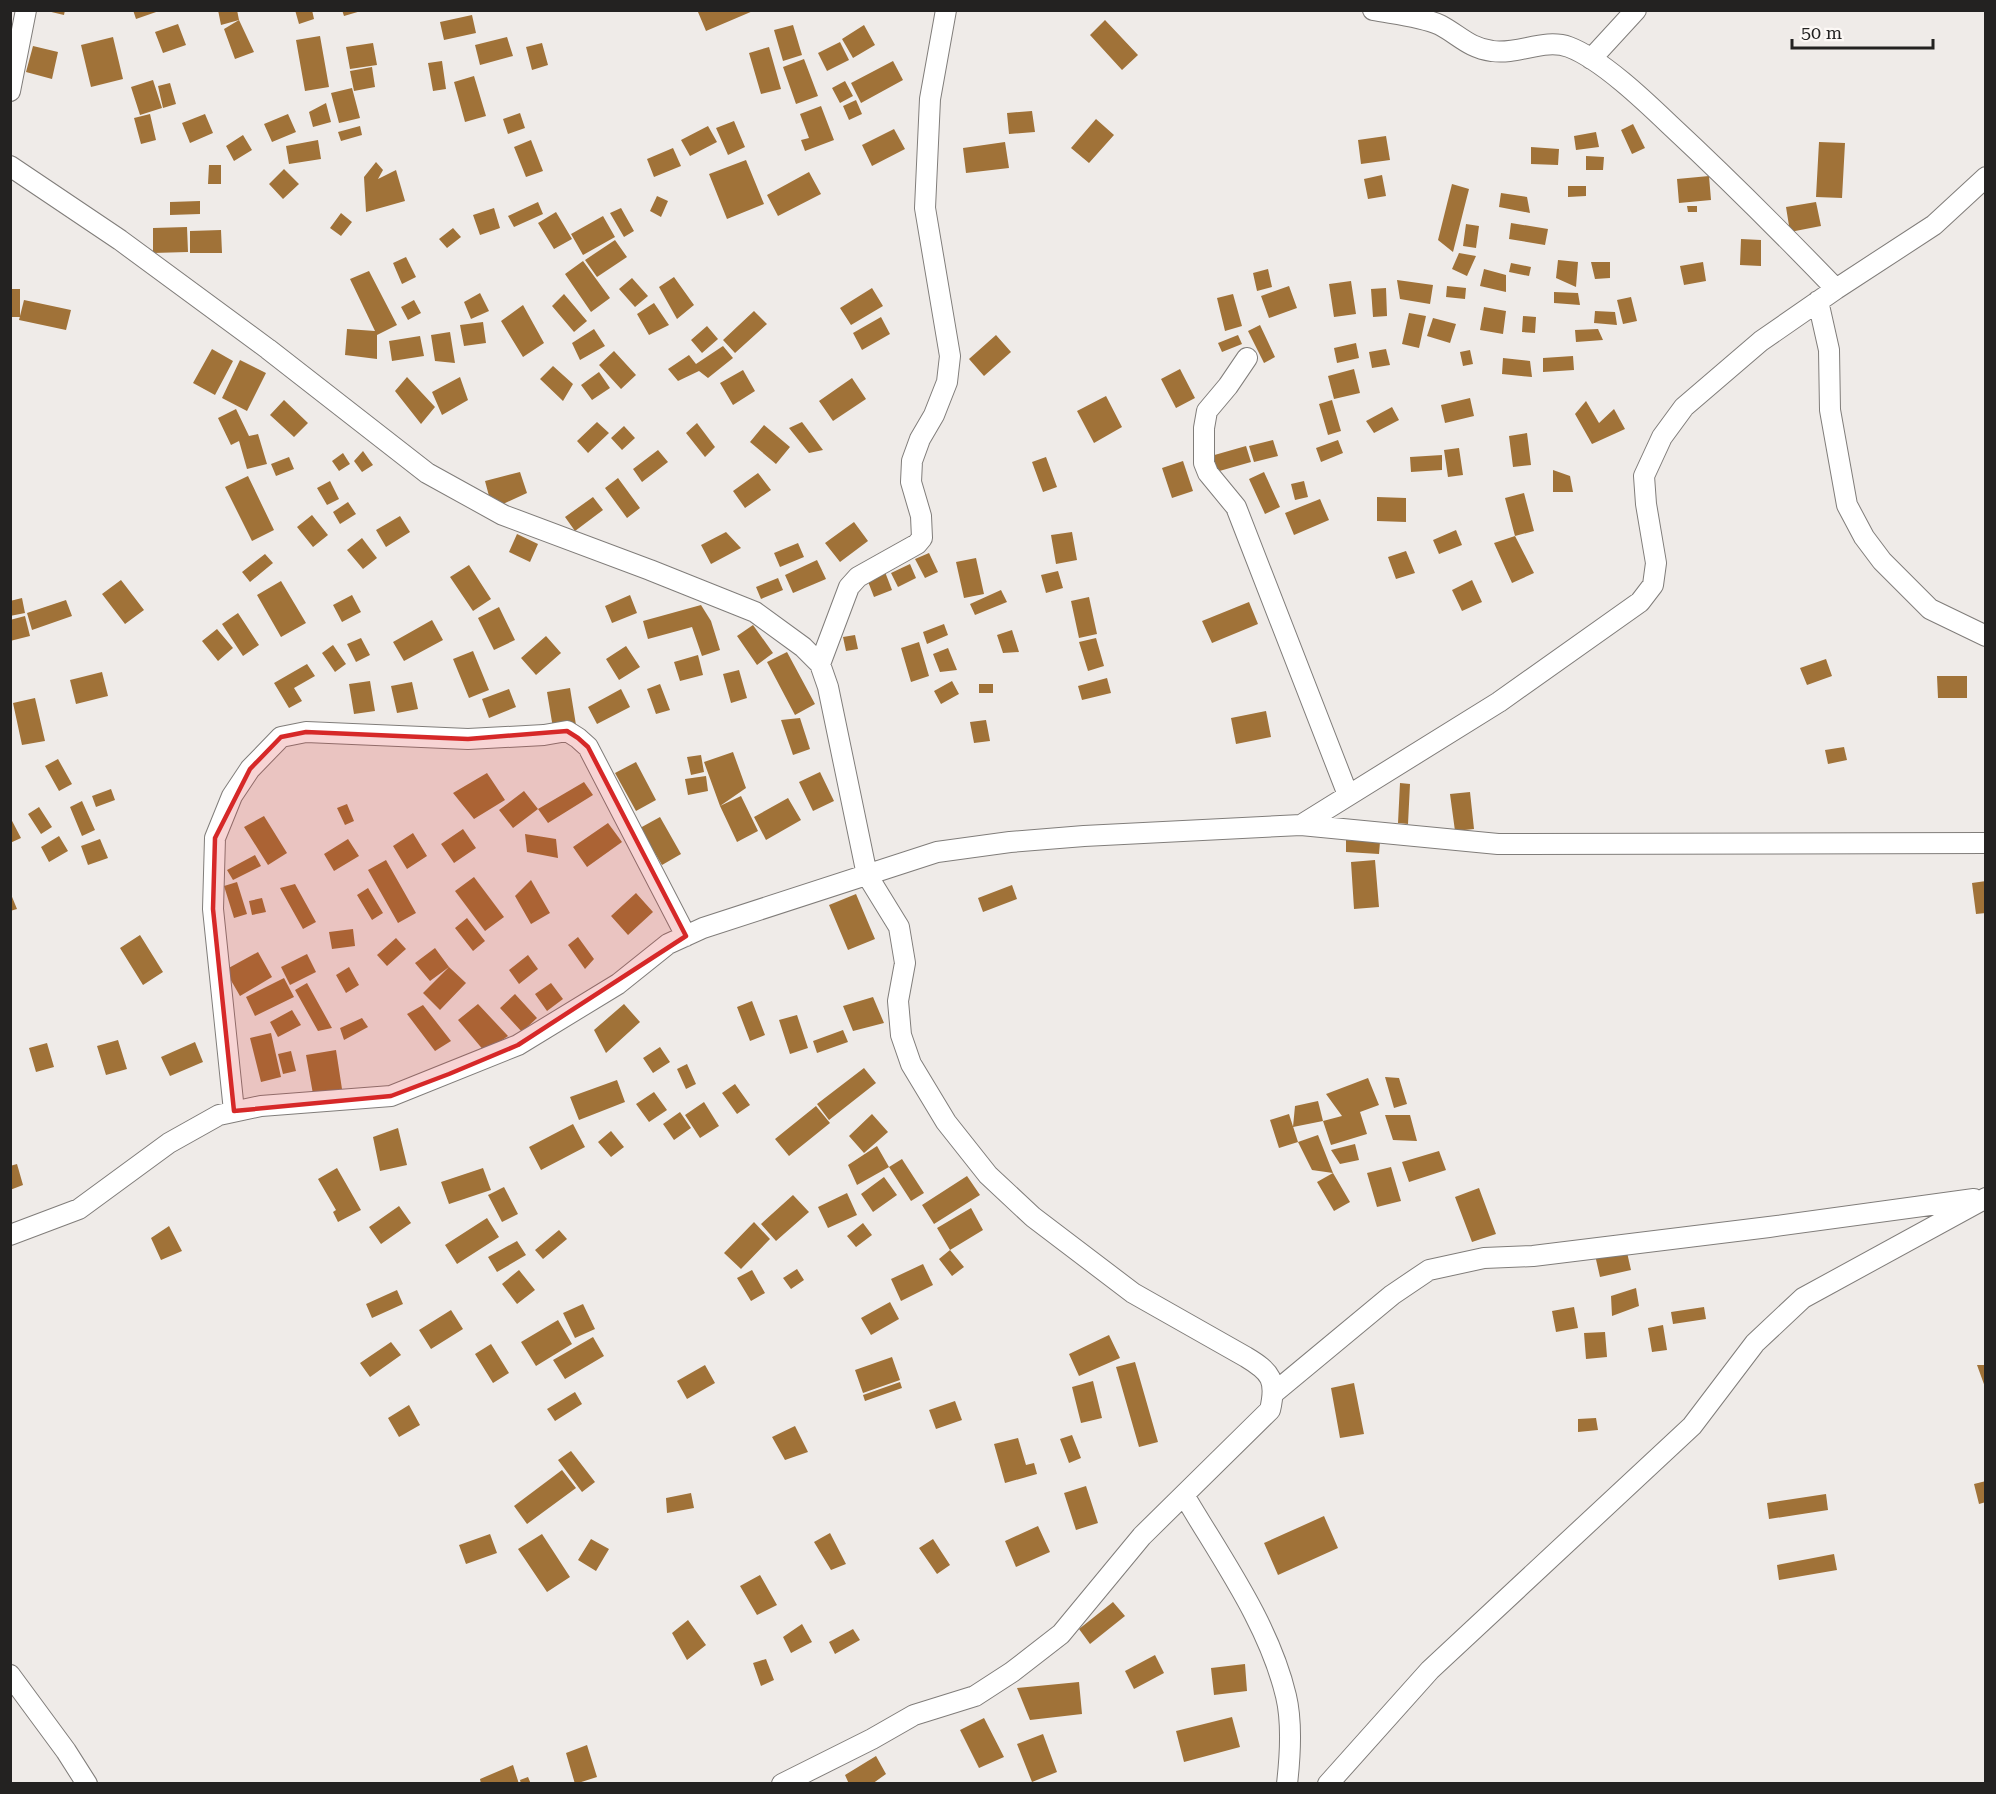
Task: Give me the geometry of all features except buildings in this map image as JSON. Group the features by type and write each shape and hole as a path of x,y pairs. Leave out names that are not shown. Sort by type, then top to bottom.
{"street":[{"path":"10,91 26,10"},
{"path":"820,664 849,587 858,577 917,544 922,538 921,516 911,482 912,461 947,382 950,356 925,208 930,99 946,10"},
{"path":"1373,10 1440,25 1462,41 1488,51 1548,45 1568,47 1591,59 1642,99 1749,198 1836,289"},
{"path":"1591,59 1636,10"},
{"path":"10,166 120,240 240,328 427,473 503,515 755,612 803,647 820,664 828,687 867,875 899,927 905,963 898,1001 901,1035 911,1064 953,1131 988,1175 1033,1217 1133,1293 1259,1364 1270,1376 1275,1392 1270,1410 1142,1536 1061,1634 1012,1672 975,1696 914,1715 872,1739 782,1784"},
{"path":"1301,825 1499,702 1640,602 1653,585 1656,563 1646,504 1644,476 1662,437 1684,407 1761,342 1818,301 1934,225 1986,177"},
{"path":"1818,301 1829,350 1832,420 1847,505 1853,519 1882,561 1930,609 1986,636"},
{"path":"1247,358 1208,411 1202,443 1204,462 1208,473 1236,507 1348,795"},
{"path":"234,1111 213,909 215,838 232,796 249,768 281,737 306,732 468,739 544,735 567,731 588,747 686,936"},
{"path":"10,1235 79,1209 169,1143 219,1114 261,1106 391,1096 518,1046 618,984 668,944 703,928 937,852 1010,842 1084,836 1301,825 1498,844 1986,843"},
{"path":"1275,1392 1392,1295 1429,1270 1484,1258 1533,1256 1986,1198"},
{"path":"1328,1784 1430,1670 1692,1426 1755,1343 1803,1298 1986,1198"},
{"path":"1184,1495 1262,1628 1286,1697 1290,1758 1287,1784"},
{"path":"10,1676 66,1750 87,1784"}],"highlighted area":[{"path":"567,731 588,747 686,936 518,1045 449,1074 391,1096 234,1111 213,909 215,838 250,769 281,737 306,732 468,739"}]}
